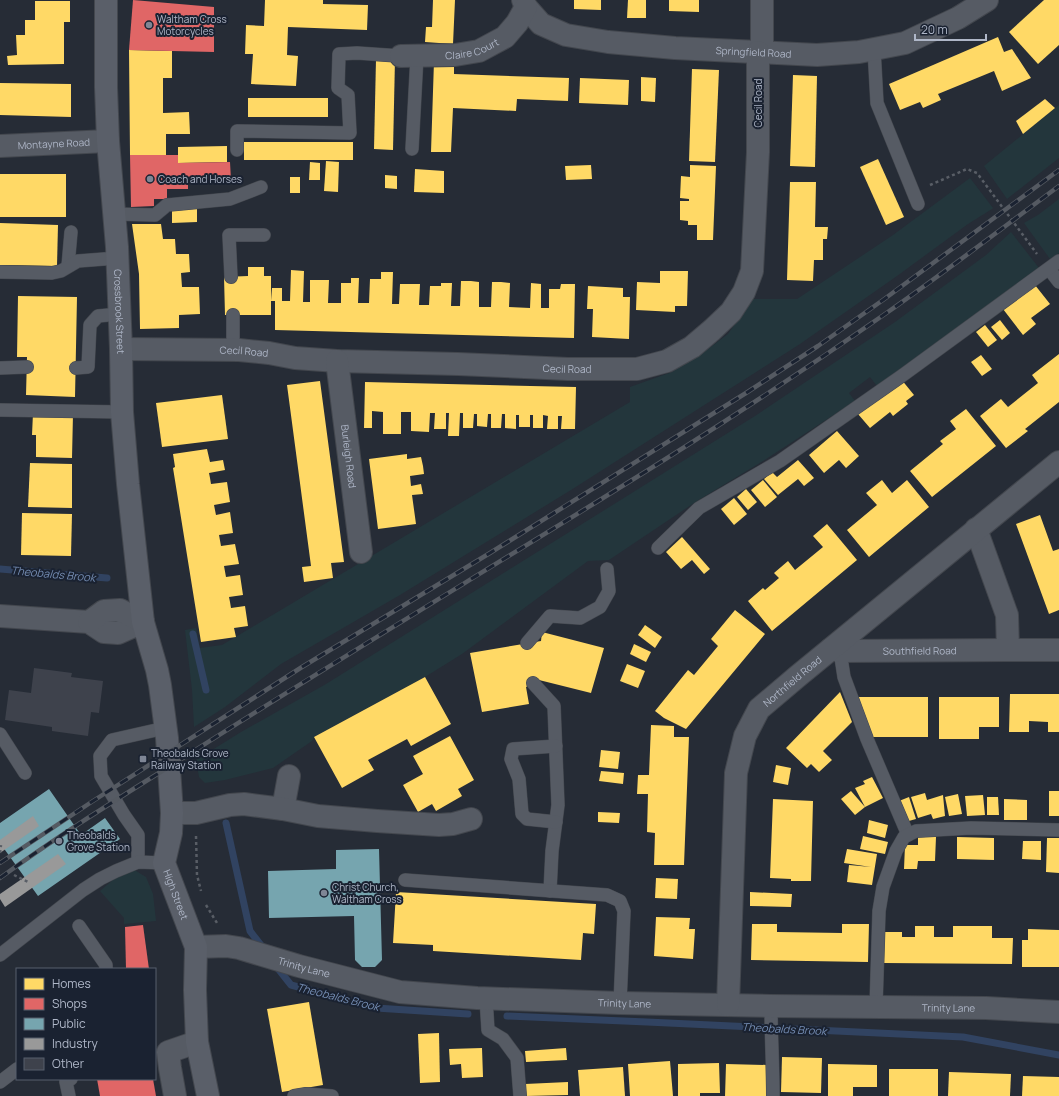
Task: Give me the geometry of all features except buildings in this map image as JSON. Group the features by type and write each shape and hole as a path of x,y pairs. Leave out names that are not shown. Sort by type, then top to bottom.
{"main road":[{"name":"Crossbrook Street","path":"106,0 108,141 117,258 122,412 143,622"},
{"name":"High Street","path":"143,622 157,670 167,738 172,813 170,834 164,863 196,946 195,990 197,1042 208,1096"}],"street":[{"name":"Cecil Road","path":"121,349 233,350 269,353 295,358 337,361 568,369 637,369 667,361 692,347 731,312 744,292 752,271 758,152 762,0"},
{"name":"Springfield Road","path":"524,3 541,24 566,35 608,42 675,48 817,55 859,52 905,43 958,18 987,0"},
{"name":"Claire Court","path":"409,56 455,55 479,51 505,37 517,23 524,3"},
{"name":"Montayne Road","path":"0,146 108,141"},
{"name":"Burleigh Road","path":"337,361 361,552"},
{"name":"Northfield Road","path":"728,1005 736,773 745,736 759,709 836,650 976,530 1059,462"},
{"path":"976,530 1007,615 1008,650"},
{"path":"0,616 89,622 104,632 118,633 143,622"},
{"name":"Southfield Road","path":"836,650 1059,650"},
{"path":"283,809 289,776"},
{"path":"172,813 196,813 230,805 244,804 283,809 318,816 377,821 439,825 453,824 471,819"},
{"name":"Trinity Lane","path":"196,946 226,946 239,948 298,966 400,992 486,998 620,1004 728,1005 771,1021 876,1007 986,1008 1059,1012"},
{"path":"175,1096 170,1068 161,1053 197,1042"}],"lane":[{"path":"874,49 877,102 916,198"},
{"path":"237,150 237,131 350,133 348,95 338,88 339,54 356,53 409,56 412,149"},
{"path":"114,214 155,215 167,205 230,199 261,187"},
{"path":"68,266 71,232"},
{"path":"232,277 230,235 264,235"},
{"path":"0,272 52,273 61,271 78,262 117,258"},
{"path":"658,548 699,508 780,461 903,375 1054,265 1059,282"},
{"path":"76,368 88,367 90,325 98,316 119,314"},
{"path":"233,315 233,350"},
{"path":"0,368 27,367"},
{"path":"0,410 122,412"},
{"path":"527,643 550,616 580,618 600,607 609,591 607,569"},
{"path":"836,650 846,684 867,739 908,835"},
{"path":"533,683 554,706 558,805 552,851 550,891"},
{"path":"138,862 138,835 101,776 100,756 112,740 165,728"},
{"path":"0,734 25,773"},
{"path":"556,746 513,749 511,759 519,779 522,814 527,819 556,822"},
{"path":"876,1007 879,911 884,887 896,851 904,837 916,831 971,828 1059,830"},
{"path":"0,955 83,890 100,879 138,862 164,863"},
{"path":"405,880 607,895 620,901 624,911 620,1004"},
{"path":"79,926 106,965 106,968"},
{"path":"486,998 488,1030 503,1039 517,1058 520,1096"},
{"path":"771,1021 773,1096"},
{"path":"0,1082 16,1070"},
{"path":"69,1080 66,1082 69,1096"},
{"path":"294,1096 306,1094 332,1096"}],"path":[{"path":"916,198 968,169 977,172 1054,265"},
{"path":"196,835 197,875 202,894"},
{"path":"0,853 2,845"},
{"path":"14,875 28,882"},
{"path":"204,900 219,928"}],"shaded area":[{"path":"1059,105 1059,158 1007,199 984,166"},
{"path":"970,178 993,208 992,209 968,224 800,344 571,490 400,595 281,664 225,707 194,727 192,690 185,630 196,628 200,648 222,645 630,402 630,387 672,372 704,352 728,334 752,299 797,299 893,235"},
{"path":"1059,199 1059,253 1050,259 1024,223 1038,215"},
{"path":"1011,232 1039,268 877,386 870,377 849,393 855,401 763,461 697,501 609,560 588,561 462,654 425,677 314,737 312,741 273,768 225,780 205,783 199,777 196,760 241,732 326,684 755,416 895,322 986,255"},
{"path":"128,871 136,871 146,877 153,894 156,921 124,924 124,918 100,891 114,879"}],"waterway":[{"name":"Theobalds Brook","path":"0,569 107,578"},
{"name":"Theobalds Brook","path":"193,634 206,690"},
{"name":"Theobalds Brook","path":"226,823 250,931 264,949"},
{"name":"Theobalds Brook","path":"276,966 291,985 376,1008 468,1014"},
{"name":"Theobalds Brook","path":"507,1016 963,1037 1059,1055"}],"railway":[{"path":"0,863 93,801 302,667 490,553 746,393 818,346 1059,170"},
{"path":"0,878 69,830 116,800 639,476 746,408 951,267 1059,186"}],"place":[{"name":"Waltham Cross Motorcycles","path":"149,25"},
{"name":"Coach and Horses","path":"150,179"},
{"name":"Theobalds Grove Railway Station","path":"143,759"},
{"name":"Theobalds Grove Station","path":"59,841"},
{"name":"Christ Church, Waltham Cross","path":"324,893"}]}
